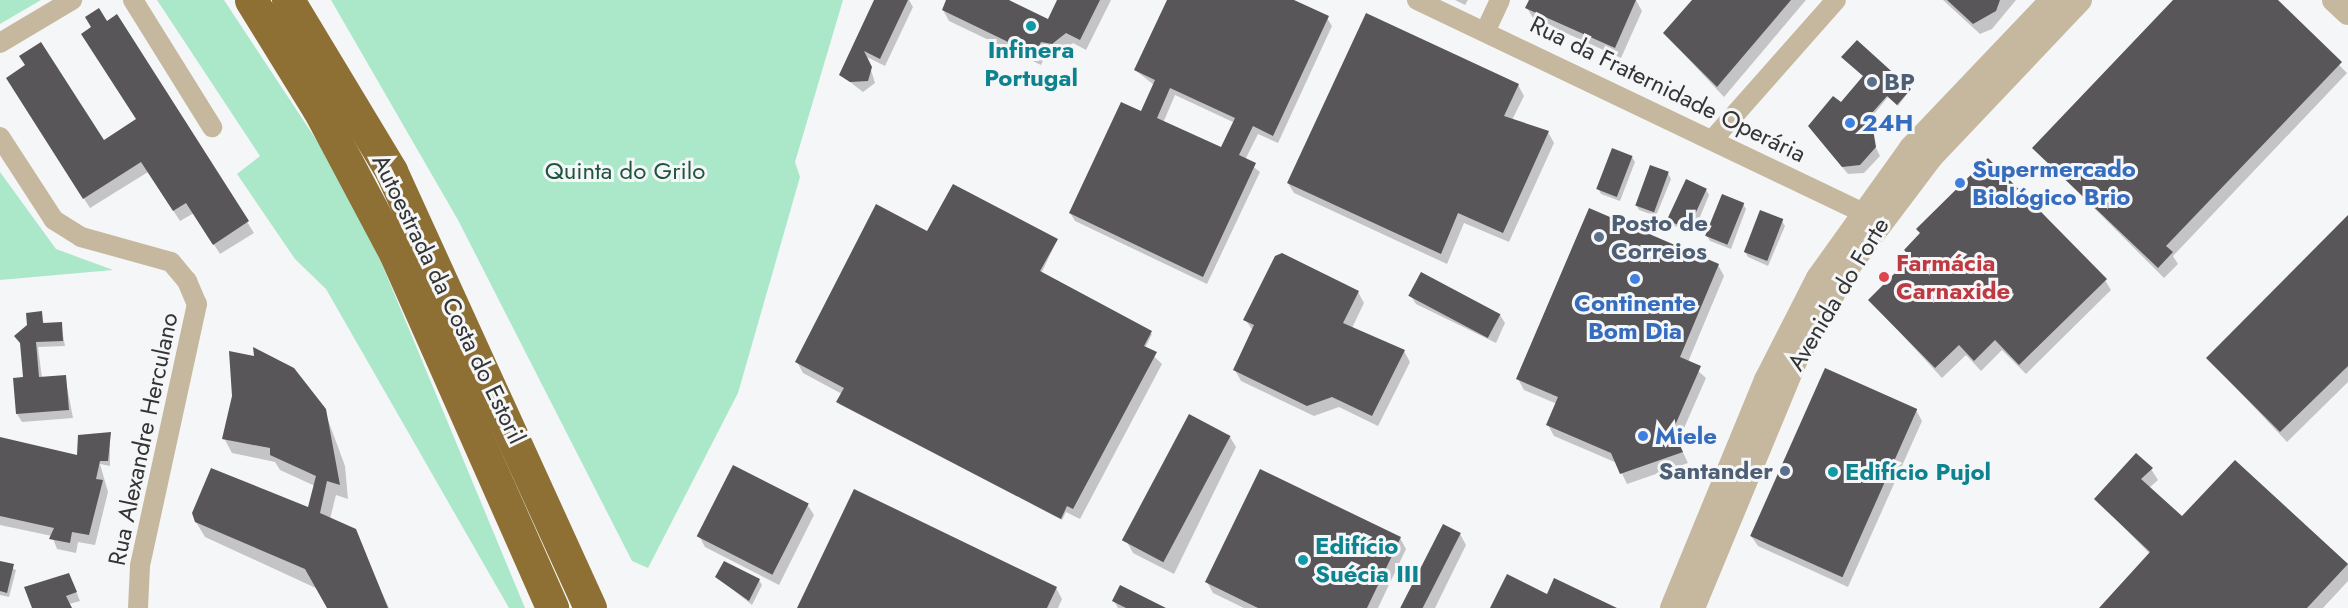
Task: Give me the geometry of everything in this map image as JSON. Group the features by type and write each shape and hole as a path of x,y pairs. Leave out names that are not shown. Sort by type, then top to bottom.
{"highway":[{"name":"Autoestrada da Costa do Estoril","path":"252,0 319,110 395,253 552,608"},
{"name":"Autoestrada da Costa do Estoril","path":"288,0 391,171 590,608"}],"street":[{"path":"0,43 72,0"},
{"path":"133,0 212,127"},
{"name":"Rua da Fraternidade Operária","path":"1417,0 1486,30 1714,138 1862,212"},
{"path":"1486,30 1500,0"},
{"path":"1714,138 1836,0"},
{"name":"Avenida do Forte","path":"1672,608 1786,337 1862,212 1911,148 2052,0"},
{"name":"Avenida do Forte","path":"1693,608 1797,357 1849,266 1932,156 2080,0"},
{"path":"2334,0 2348,11"},
{"path":"2340,0 2348,11"},
{"name":"Rua Alexandre Herculano","path":"0,137 54,220 81,237 171,262 187,281 197,304 140,566 138,608"}],"green space":[{"path":"0,0 41,0 0,24"},
{"path":"157,0 224,0 354,197 525,608 509,608 326,289 295,259 237,174 260,156"},
{"name":"Quinta do Grilo","path":"331,0 843,0 795,162 800,177 738,393 648,568 632,561 458,220"},
{"path":"0,172 56,249 113,270 0,280"}],"building":[{"path":"874,0 908,0 880,59 864,51 872,67 868,81 850,82 839,75"},
{"name":"Infinera Portugal","path":"946,0 1009,0 1048,19 1057,0 1100,0 1080,40 1066,33 1052,44 1041,42 1035,55 942,10"},
{"path":"1167,0 1294,0 1329,16 1273,136 1253,126 1239,155 1256,163 1203,277 1069,213 1121,102 1141,111 1155,80 1134,70","holes":["1170,88 1235,118 1221,147 1157,118"]},
{"path":"1529,0 1636,0 1615,48 1525,8"},
{"path":"1692,0 1791,0 1717,87 1663,33"},
{"path":"1947,0 2000,0 1996,11 1973,24"},
{"path":"2173,0 2278,0 2342,62 2166,246 2173,252 2158,268 2032,148"},
{"path":"99,8 107,21 117,14 249,221 213,245 186,203 173,211 141,162 83,199 6,78 25,65 19,56 41,42 104,140 136,119 81,34 91,27 85,17"},
{"path":"1366,13 1519,84 1504,116 1549,131 1503,233 1458,213 1441,254 1287,183"},
{"path":"1857,40 1911,89 1897,105 1887,96 1864,122 1873,129 1876,147 1860,165 1842,167 1808,126 1833,96 1841,102 1863,76 1841,57"},
{"path":"1612,148 1633,156 1617,197 1596,189"},
{"path":"1988,158 2107,279 2019,365 1995,340 1974,361 1959,345 1935,368 1868,300 1911,257 1904,250 1920,233 1916,229"},
{"path":"1650,165 1669,172 1654,212 1635,205"},
{"path":"1686,179 1707,189 1688,230 1667,220"},
{"path":"953,184 1058,239 1040,271 1152,331 1144,346 1157,352 1073,509 1067,506 1061,519 836,402 844,388 795,362 876,204 927,231"},
{"path":"1722,194 1744,203 1727,245 1705,236"},
{"path":"1589,208 1719,264 1680,357 1701,366 1673,430 1683,452 1620,474 1611,453 1546,425 1558,397 1516,379"},
{"path":"1760,210 1783,219 1767,261 1744,252"},
{"path":"2348,215 2348,366 2280,432 2206,358"},
{"path":"1282,253 1359,291 1343,323 1405,350 1372,416 1332,397 1307,406 1233,370 1254,325 1243,320 1275,256"},
{"path":"1421,272 1500,314 1488,338 1408,296"},
{"path":"42,311 43,323 62,322 63,341 36,342 39,377 66,375 69,410 16,414 13,378 23,377 20,343 14,336 27,325 26,313"},
{"path":"253,347 294,368 326,409 340,485 327,481 320,513 356,529 388,608 327,608 305,569 195,522 192,513 211,468 308,507 316,476 270,455 270,448 222,439 232,396 229,351 254,356"},
{"name":"Edifício Pujol","path":"1825,368 1917,409 1842,577 1750,536"},
{"path":"1189,414 1230,436 1163,562 1122,540"},
{"path":"111,432 108,461 100,461 96,479 103,480 89,535 72,532 70,543 49,539 54,528 0,516 0,437 77,455 78,435"},
{"path":"2136,453 2153,468 2141,479 2182,516 2235,460 2348,564 2307,608 2099,608 2150,552 2094,499"},
{"path":"733,465 809,504 772,575 697,536"},
{"name":"Edifício Suécia III","path":"1260,469 1401,537 1367,608 1258,608 1205,582"},
{"path":"854,489 1057,587 1047,608 797,608"},
{"path":"1443,524 1461,533 1423,608 1400,608"},
{"path":"0,561 14,564 7,593 0,591"},
{"path":"724,561 760,579 749,601 715,577"},
{"path":"69,573 77,592 66,596 72,608 32,608 24,587"},
{"path":"1507,574 1547,594 1554,578 1617,608 1490,608"},
{"path":"1120,585 1166,608 1126,608 1112,601"}],"place":[{"name":"Infinera Portugal","path":"1031,26"},
{"name":"BP","path":"1872,82"},
{"name":"24H","path":"1850,123"},
{"name":"Supermercado Biológico Brio","path":"1960,183"},
{"name":"Posto de Correios","path":"1599,237"},
{"name":"Farmácia Carnaxide","path":"1884,277"},
{"name":"Continente Bom Dia","path":"1635,279"},
{"name":"Miele","path":"1643,436"},
{"name":"Santander","path":"1785,471"},
{"name":"Edifício Pujol","path":"1833,472"},
{"name":"Edifício Suécia III","path":"1303,560"}]}
